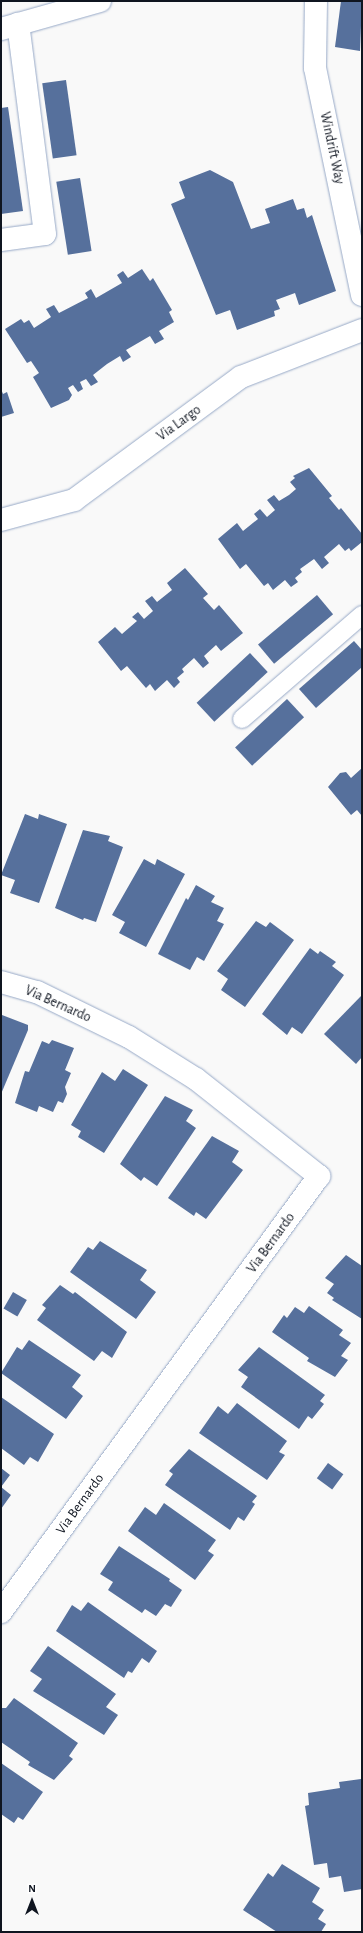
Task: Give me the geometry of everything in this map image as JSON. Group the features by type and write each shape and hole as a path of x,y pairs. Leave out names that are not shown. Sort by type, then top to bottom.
{"street":[{"path":"1,240 45,234 10,27 100,1"},
{"name":"Windrift Way","path":"316,1 315,68 362,295"},
{"name":"Via Largo","path":"1,520 74,500 241,377 362,330"},
{"name":"Via Bernardo","path":"1,982 37,992 129,1037 196,1079 319,1176 1,1612"}],"lane":[{"path":"242,720 362,615"}],"building":[{"path":"341,1 362,1 360,51 335,47"},
{"path":"66,80 77,155 53,159 42,83"},
{"path":"8,107 23,211 1,214 1,108"},
{"path":"210,170 233,182 251,229 270,223 265,209 293,199 297,210 304,208 307,218 312,215 336,291 299,305 295,293 276,300 280,309 274,311 275,316 237,330 230,310 216,315 171,204 185,198 179,182"},
{"path":"80,178 92,251 68,255 56,182"},
{"path":"142,269 150,281 153,278 172,310 169,312 174,322 159,331 164,339 155,344 150,336 126,350 131,357 123,362 120,356 107,364 93,375 98,382 91,386 86,379 80,382 83,389 78,392 73,385 68,388 72,395 69,400 51,408 33,377 39,373 31,361 27,363 5,329 21,319 24,323 29,320 34,328 51,317 46,309 54,305 59,313 88,298 85,293 91,289 96,298 122,283 117,275 123,271 128,278"},
{"path":"1,389 3,394 7,392 14,413 1,417"},
{"path":"309,468 332,496 329,498 339,510 341,508 362,534 362,542 351,551 349,548 345,551 339,544 324,557 329,563 322,569 314,559 300,569 302,572 295,578 298,582 291,587 285,580 273,590 268,583 264,586 246,564 240,569 218,539 237,523 243,531 258,519 254,514 260,509 267,517 275,510 267,500 274,495 279,501 289,495 296,489 290,482 295,478 293,476"},
{"path":"185,568 208,594 203,598 214,610 219,605 243,633 221,651 216,645 204,656 209,663 203,668 194,658 182,669 184,672 177,678 180,682 174,688 167,680 155,691 150,684 146,688 127,666 121,671 98,642 115,627 122,634 137,621 132,617 138,612 144,619 153,611 145,601 152,596 157,602 172,590 167,583"},
{"path":"317,595 333,614 274,664 258,644"},
{"path":"354,641 362,650 362,667 316,708 299,689"},
{"path":"250,653 268,672 214,722 197,703"},
{"path":"287,699 304,717 252,766 235,747"},
{"path":"362,768 362,816 357,810 351,815 328,787 340,773 346,772 351,778"},
{"path":"25,814 38,819 39,814 67,824 39,903 10,893 15,880 1,875"},
{"path":"83,830 110,836 108,841 123,847 96,922 84,918 83,920 55,908"},
{"path":"144,859 155,865 157,859 185,874 146,947 119,933 125,922 112,915"},
{"path":"196,885 215,896 211,902 224,908 217,921 224,924 204,961 197,957 190,970 158,954 186,898 188,900"},
{"path":"256,921 266,927 270,922 294,940 245,1007 221,990 228,979 217,971"},
{"path":"310,948 318,954 320,951 336,962 332,966 344,975 302,1034 292,1027 287,1035 262,1014"},
{"path":"362,995 362,1057 356,1064 324,1034"},
{"path":"2,1015 28,1025 28,1030 1,1094"},
{"path":"52,1040 74,1048 65,1070 71,1073 65,1087 67,1094 63,1103 58,1101 53,1112 39,1106 37,1112 15,1103 25,1071 29,1072 42,1041 49,1044"},
{"path":"123,1069 148,1085 104,1153 78,1137 81,1131 71,1125 102,1072 115,1081"},
{"path":"165,1096 193,1110 186,1121 196,1128 157,1186 144,1177 141,1181 120,1164"},
{"path":"212,1136 239,1151 232,1162 243,1170 206,1219 196,1212 194,1216 168,1198"},
{"path":"100,1241 147,1270 140,1280 156,1292 136,1319 70,1272 88,1247 93,1250"},
{"path":"346,1255 362,1266 362,1319 332,1300 334,1298 327,1293 334,1284 325,1278"},
{"path":"60,1285 73,1294 75,1292 127,1332 112,1358 102,1351 94,1361 37,1320 46,1308 42,1305"},
{"path":"13,1292 27,1300 17,1316 4,1308"},
{"path":"309,1306 343,1330 339,1335 351,1343 341,1356 348,1360 335,1377 307,1361 309,1358 272,1332 284,1315 287,1318 295,1307 304,1313"},
{"path":"29,1340 81,1375 72,1387 83,1396 66,1419 1,1373 17,1347 22,1350"},
{"path":"259,1347 325,1395 320,1401 324,1404 312,1419 308,1416 299,1429 241,1387 248,1377 238,1370"},
{"path":"1,1397 54,1434 38,1462 30,1457 24,1465 1,1448"},
{"path":"237,1403 287,1441 279,1452 285,1455 267,1480 199,1433 218,1406 228,1414"},
{"path":"189,1449 257,1496 252,1502 255,1504 244,1521 238,1517 230,1530 165,1485 173,1474 169,1471"},
{"path":"328,1463 343,1474 332,1490 317,1478"},
{"path":"1,1468 10,1475 1,1487"},
{"path":"1,1487 11,1495 1,1509"},
{"path":"164,1503 216,1540 208,1551 214,1555 195,1580 128,1531 145,1507 156,1515"},
{"path":"119,1546 170,1579 169,1581 182,1590 171,1607 165,1604 156,1616 145,1609 142,1613 108,1590 113,1582 100,1574"},
{"path":"88,1602 157,1651 149,1663 142,1658 132,1673 128,1671 124,1678 56,1631 72,1605 81,1611"},
{"path":"48,1646 116,1694 106,1707 118,1715 104,1735 33,1691 42,1679 30,1671"},
{"path":"14,1698 78,1743 69,1756 73,1759 54,1780 28,1765 30,1762 1,1742 1,1708 6,1708"},
{"path":"1,1763 43,1792 23,1820 18,1817 14,1823 1,1814"},
{"path":"361,1779 362,1889 344,1892 341,1876 329,1878 327,1863 314,1865 305,1806 309,1805 308,1793 340,1788 339,1782"},
{"path":"282,1864 320,1888 312,1902 324,1910 318,1919 326,1924 321,1932 277,1932 243,1910 268,1873 273,1877"}]}
